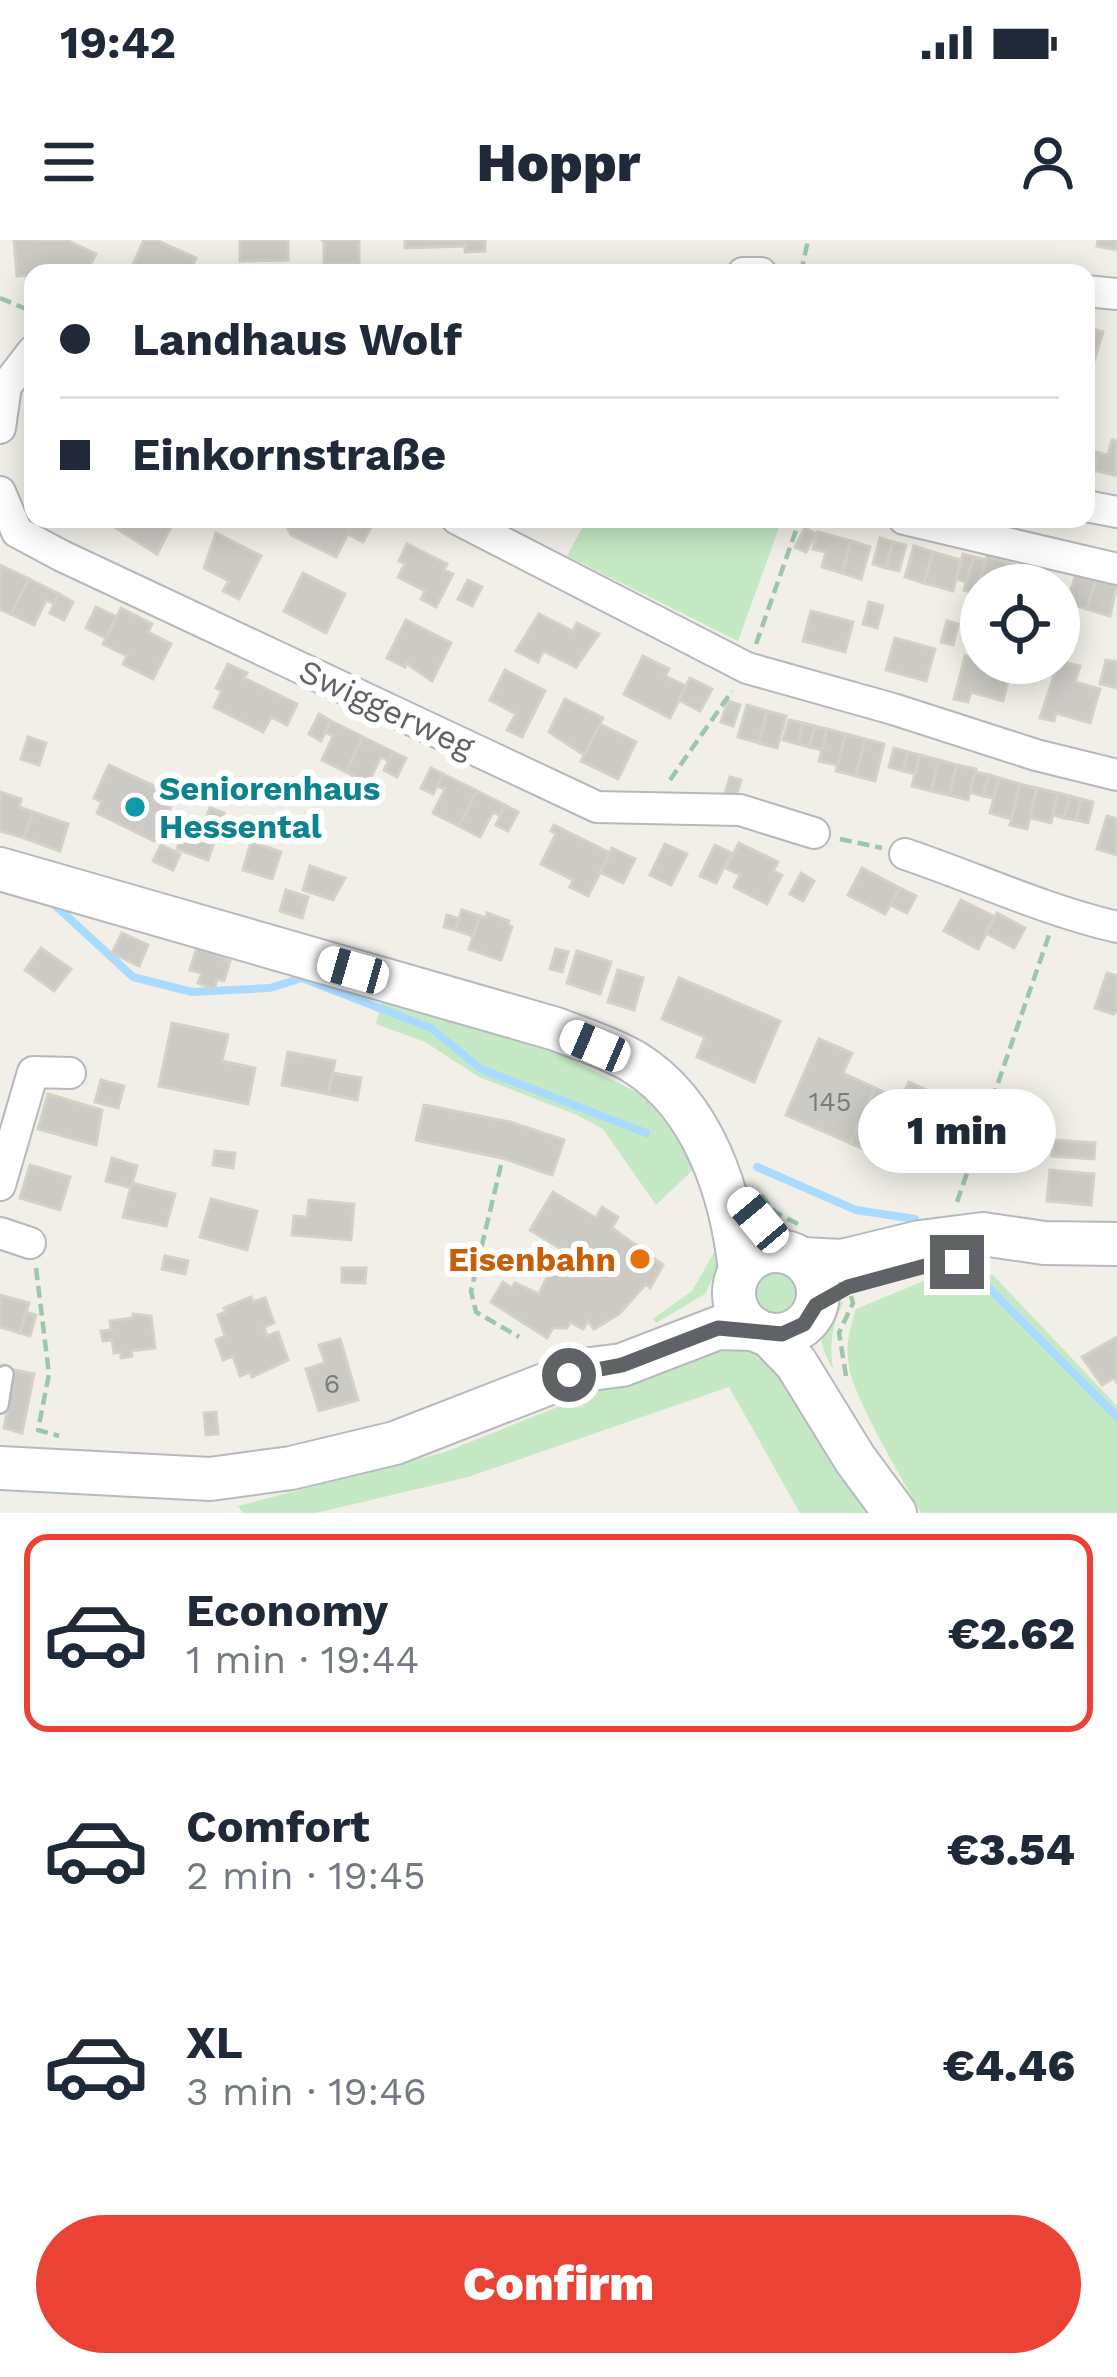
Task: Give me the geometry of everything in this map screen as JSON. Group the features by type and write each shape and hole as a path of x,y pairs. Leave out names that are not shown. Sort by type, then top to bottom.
{"main road":[{"path":"0,869 576,1037 634,1062 675,1098 720,1174 735,1229 737,1309 796,1363 891,1506"},
{"path":"720,1174 798,1247 817,1283 826,1306 818,1355 871,1450 891,1506"},
{"path":"583,1370 615,1347 709,1304 758,1254 798,1247 842,1261 920,1242 983,1234 1044,1243 1117,1244"},
{"path":"0,1468 210,1480 291,1468 395,1443 583,1370 622,1365 718,1328 795,1330 848,1287 929,1265 986,1259 1044,1243"}],"street":[{"path":"0,428 6,386 24,363"},
{"name":"Swiggerweg","path":"0,492 16,532 597,807 740,810 814,833"},
{"path":"475,528 747,668 1117,775"},
{"path":"942,528 1117,569"},
{"path":"905,854 1056,913 1117,927"},
{"path":"0,1185 33,1072 70,1073"},
{"path":"0,1233 30,1243"}],"lane":[{"path":"0,1405 5,1374"}],"path":[{"path":"814,833 905,854"},
{"path":"955,1220 958,1196 1056,913"},
{"path":"501,1165 471,1291 476,1312 519,1337"},
{"path":"764,1198 798,1247"},
{"path":"766,1216 776,1212"},
{"path":"30,1243 41,1291 50,1374 38,1430 59,1436"},
{"path":"826,1306 853,1303 839,1333 849,1383"}],"green space":[{"path":"582,528 779,528 738,641 567,556"},
{"path":"384,991 556,1052 643,1095 699,1164 656,1205 603,1129 479,1077 425,1042 376,1024"},
{"path":"719,1244 725,1253 705,1294 656,1323 653,1319 692,1291"},
{"path":"776,1271 791,1278 798,1293 791,1308 776,1315 761,1308 754,1293 761,1278"},
{"path":"993,1275 1117,1406 1117,1513 921,1513 880,1440 849,1366 848,1344 856,1309 931,1278"},
{"path":"844,1301 832,1334 833,1369 822,1332 828,1315"},
{"path":"708,1339 745,1344 766,1355 877,1513 800,1513 729,1387 468,1477 316,1513 243,1513 238,1506 445,1452 620,1382"}],"building":[{"path":"14,240 66,240 96,254 91,264 24,264 24,276 17,276"},
{"path":"144,240 156,240 196,258 193,264 133,264"},
{"path":"240,240 288,240 288,260 240,261"},
{"path":"321,240 359,240 359,263 324,263"},
{"path":"405,240 465,240 465,246 405,248"},
{"path":"465,240 485,240 485,251 465,252"},
{"path":"1098,240 1117,240 1117,250 1097,246"},
{"path":"1095,330 1103,332 1095,358"},
{"path":"1112,440 1117,441 1117,476 1095,470 1099,453 1108,455"},
{"path":"116,528 170,528 157,554"},
{"path":"288,528 350,528 336,557 291,535"},
{"path":"351,528 371,528 363,542 348,534"},
{"path":"805,528 816,534 806,552 795,547"},
{"path":"818,532 851,541 842,573 822,567 826,552 813,549"},
{"path":"216,533 261,556 239,599 223,591 229,581 204,568"},
{"path":"880,538 893,542 886,568 873,564"},
{"path":"851,541 870,547 861,579 842,573"},
{"path":"893,542 906,545 899,571 886,568"},
{"path":"407,544 447,564 444,570 453,574 436,607 421,599 425,591 398,577"},
{"path":"914,546 933,552 924,583 905,577"},
{"path":"933,552 961,560 953,591 924,583"},
{"path":"963,554 974,557 972,564 960,564"},
{"path":"987,557 1012,564 985,564"},
{"path":"0,565 29,579 11,614 0,609"},
{"path":"1080,571 1097,576 1087,609 1080,607"},
{"path":"303,573 345,594 326,633 284,611"},
{"path":"1097,576 1117,582 1110,616 1087,609"},
{"path":"29,579 59,594 54,604 46,600 34,625 11,614"},
{"path":"468,580 482,587 472,606 458,599"},
{"path":"59,594 73,602 64,620 50,613"},
{"path":"869,602 883,606 877,628 863,624"},
{"path":"96,607 117,617 106,638 86,628"},
{"path":"121,608 152,624 148,632 171,644 153,679 123,664 127,656 103,644"},
{"path":"811,611 853,622 845,652 803,641"},
{"path":"539,614 573,631 577,623 599,634 576,667 543,651 538,662 516,651"},
{"path":"406,620 451,643 432,681 406,663 405,667 387,658"},
{"path":"947,621 958,624 953,645 941,642"},
{"path":"895,638 935,649 926,681 886,670"},
{"path":"643,656 669,669 665,676 686,686 670,718 624,694"},
{"path":"1106,660 1117,662 1117,688 1100,684"},
{"path":"228,664 247,673 244,678 297,704 287,725 271,717 263,732 214,707 222,691 216,688"},
{"path":"505,670 545,691 522,737 507,730 516,714 490,700"},
{"path":"960,676 960,684 1007,684 1003,701 971,692 968,702 954,699"},
{"path":"690,678 712,689 700,711 679,700"},
{"path":"1051,684 1100,689 1090,723 1056,713 1054,721 1040,718"},
{"path":"565,699 603,718 584,755 549,732"},
{"path":"728,701 740,705 733,726 721,722"},
{"path":"747,705 767,711 759,743 738,737"},
{"path":"767,711 786,716 777,748 759,743"},
{"path":"319,714 331,721 321,741 309,734"},
{"path":"789,720 803,723 798,744 783,740"},
{"path":"331,721 363,737 346,772 322,760 333,736 325,732"},
{"path":"803,723 815,726 809,747 798,744"},
{"path":"600,724 636,742 618,779 581,761"},
{"path":"815,726 827,729 822,750 809,747"},
{"path":"827,729 846,734 838,765 819,761"},
{"path":"846,734 865,739 856,776 836,771"},
{"path":"28,737 46,743 39,765 21,759"},
{"path":"363,737 393,752 389,761 381,757 368,783 346,772"},
{"path":"865,739 884,744 875,781 856,776"},
{"path":"894,748 908,752 903,771 889,767"},
{"path":"393,752 406,758 397,777 384,770"},
{"path":"908,752 920,755 915,774 903,771"},
{"path":"920,755 939,760 931,791 912,786"},
{"path":"939,760 957,765 949,795 931,791"},
{"name":"Seniorenhaus Hessental","path":"109,765 176,796 154,841 97,813 102,802 94,798"},
{"path":"957,765 976,769 968,800 949,795"},
{"path":"431,768 443,774 433,794 421,788"},
{"path":"975,772 989,775 983,796 970,792"},
{"path":"443,774 477,791 459,826 433,813 445,789 437,786"},
{"path":"989,775 999,778 994,798 983,796"},
{"path":"730,777 741,780 735,800 724,796"},
{"path":"999,778 1020,784 1011,819 990,813"},
{"path":"1020,784 1037,788 1027,829 1010,825"},
{"path":"1037,788 1058,793 1051,823 1030,818"},
{"path":"477,791 505,805 500,816 493,812 480,837 459,826"},
{"path":"0,792 21,799 19,807 33,812 24,838 0,831"},
{"path":"1058,793 1070,796 1064,818 1053,815"},
{"path":"1070,796 1081,799 1076,820 1064,818"},
{"path":"1081,799 1093,802 1088,823 1076,820"},
{"path":"505,805 518,812 508,831 496,825"},
{"path":"210,808 224,813 208,860 177,849 185,824 202,829"},
{"path":"33,812 68,824 60,851 24,838"},
{"path":"1107,816 1117,819 1117,855 1097,849"},
{"path":"554,825 610,853 588,896 570,887 573,880 541,864 556,834 551,831"},
{"path":"251,842 281,852 272,879 243,870"},
{"path":"739,843 778,862 773,871 782,875 767,904 734,887 740,875 726,868"},
{"path":"665,844 687,854 671,885 650,875"},
{"path":"161,845 180,854 173,870 153,861"},
{"path":"715,845 731,853 716,883 700,876"},
{"path":"612,848 635,859 623,883 600,872"},
{"path":"310,866 345,878 333,900 303,890"},
{"path":"862,868 900,888 885,914 848,895"},
{"path":"801,873 814,881 803,901 790,894"},
{"path":"900,888 916,896 907,913 891,905"},
{"path":"286,890 308,897 302,918 280,911"},
{"path":"961,900 995,917 978,949 944,931"},
{"path":"462,910 480,916 473,936 455,930"},
{"path":"487,913 509,921 512,927 501,960 469,949 480,916 486,918"},
{"path":"997,913 1025,928 1014,948 986,933"},
{"path":"447,915 459,919 455,930 444,927"},
{"path":"122,933 148,945 139,966 112,953"},
{"path":"198,944 227,953 225,960 230,961 224,981 217,979 214,989 198,983 202,973 190,970"},
{"path":"41,948 71,969 54,991 25,970"},
{"path":"556,949 568,952 562,972 550,969"},
{"path":"577,951 611,962 600,994 567,983"},
{"path":"618,970 643,978 634,1010 608,1002"},
{"path":"1107,973 1117,976 1117,1011 1113,1014 1095,1008"},
{"path":"679,978 780,1021 754,1082 697,1057 705,1037 662,1019"},
{"path":"172,1023 228,1035 222,1061 255,1068 248,1104 159,1086"},
{"path":"819,1039 852,1053 843,1073 875,1088 850,1143 786,1115"},
{"path":"288,1052 335,1061 328,1094 282,1085"},
{"path":"333,1073 361,1078 357,1100 328,1094"},
{"path":"101,1080 124,1086 118,1108 95,1102"},
{"path":"909,1082 944,1098 911,1171 850,1143 875,1088 900,1100"},
{"path":"48,1094 102,1110 96,1145 38,1129"},
{"path":"424,1105 510,1122 564,1140 552,1175 502,1158 416,1140"},
{"path":"1053,1140 1095,1143 1094,1159 1052,1156"},
{"path":"215,1151 235,1153 233,1168 213,1165"},
{"path":"112,1158 137,1166 131,1188 106,1181"},
{"path":"30,1165 70,1177 60,1210 20,1198"},
{"path":"1050,1170 1094,1174 1091,1205 1047,1201"},
{"path":"132,1183 175,1194 166,1226 123,1217"},
{"path":"553,1192 596,1218 602,1207 618,1217 612,1228 663,1265 650,1288 646,1284 619,1314 594,1329 588,1321 583,1329 570,1322 567,1328 553,1328 547,1338 491,1302 503,1282 539,1294 553,1265 566,1272 573,1260 581,1261 530,1230"},
{"path":"211,1199 257,1211 247,1250 200,1237"},
{"path":"309,1200 354,1204 351,1240 292,1235 294,1216 307,1217"},
{"path":"165,1256 188,1261 185,1274 162,1269"},
{"path":"342,1268 366,1268 365,1283 342,1282"},
{"path":"0,1295 29,1303 20,1333 0,1327"},
{"path":"251,1297 253,1302 265,1298 274,1323 264,1327 267,1336 278,1332 288,1360 252,1377 250,1372 240,1376 233,1356 223,1360 216,1340 225,1336 218,1315"},
{"path":"26,1312 36,1315 30,1336 20,1333"},
{"path":"133,1314 151,1316 155,1348 131,1351 132,1356 121,1358 121,1352 114,1353 112,1340 103,1341 101,1331 111,1330 110,1321 133,1318"},
{"path":"1117,1337 1117,1382 1114,1378 1102,1385 1082,1357"},
{"path":"340,1339 358,1400 319,1411 306,1369 325,1363 319,1345"},
{"path":"15,1370 34,1374 22,1433 4,1428"},
{"path":"216,1412 218,1434 206,1435 204,1413"}],"waterway":[{"path":"55,905 133,977 192,992 270,988 302,978 431,1028 481,1069 646,1133"},
{"path":"757,1167 856,1210 915,1219"},
{"path":"978,1277 1117,1417"}],"place":[{"name":"Seniorenhaus Hessental","path":"135,807"},
{"name":"Eisenbahn","path":"640,1259"}],"route":[{"path":"569,1375 622,1365 718,1328 782,1334 804,1324 816,1305 848,1287 957,1262"}]}
